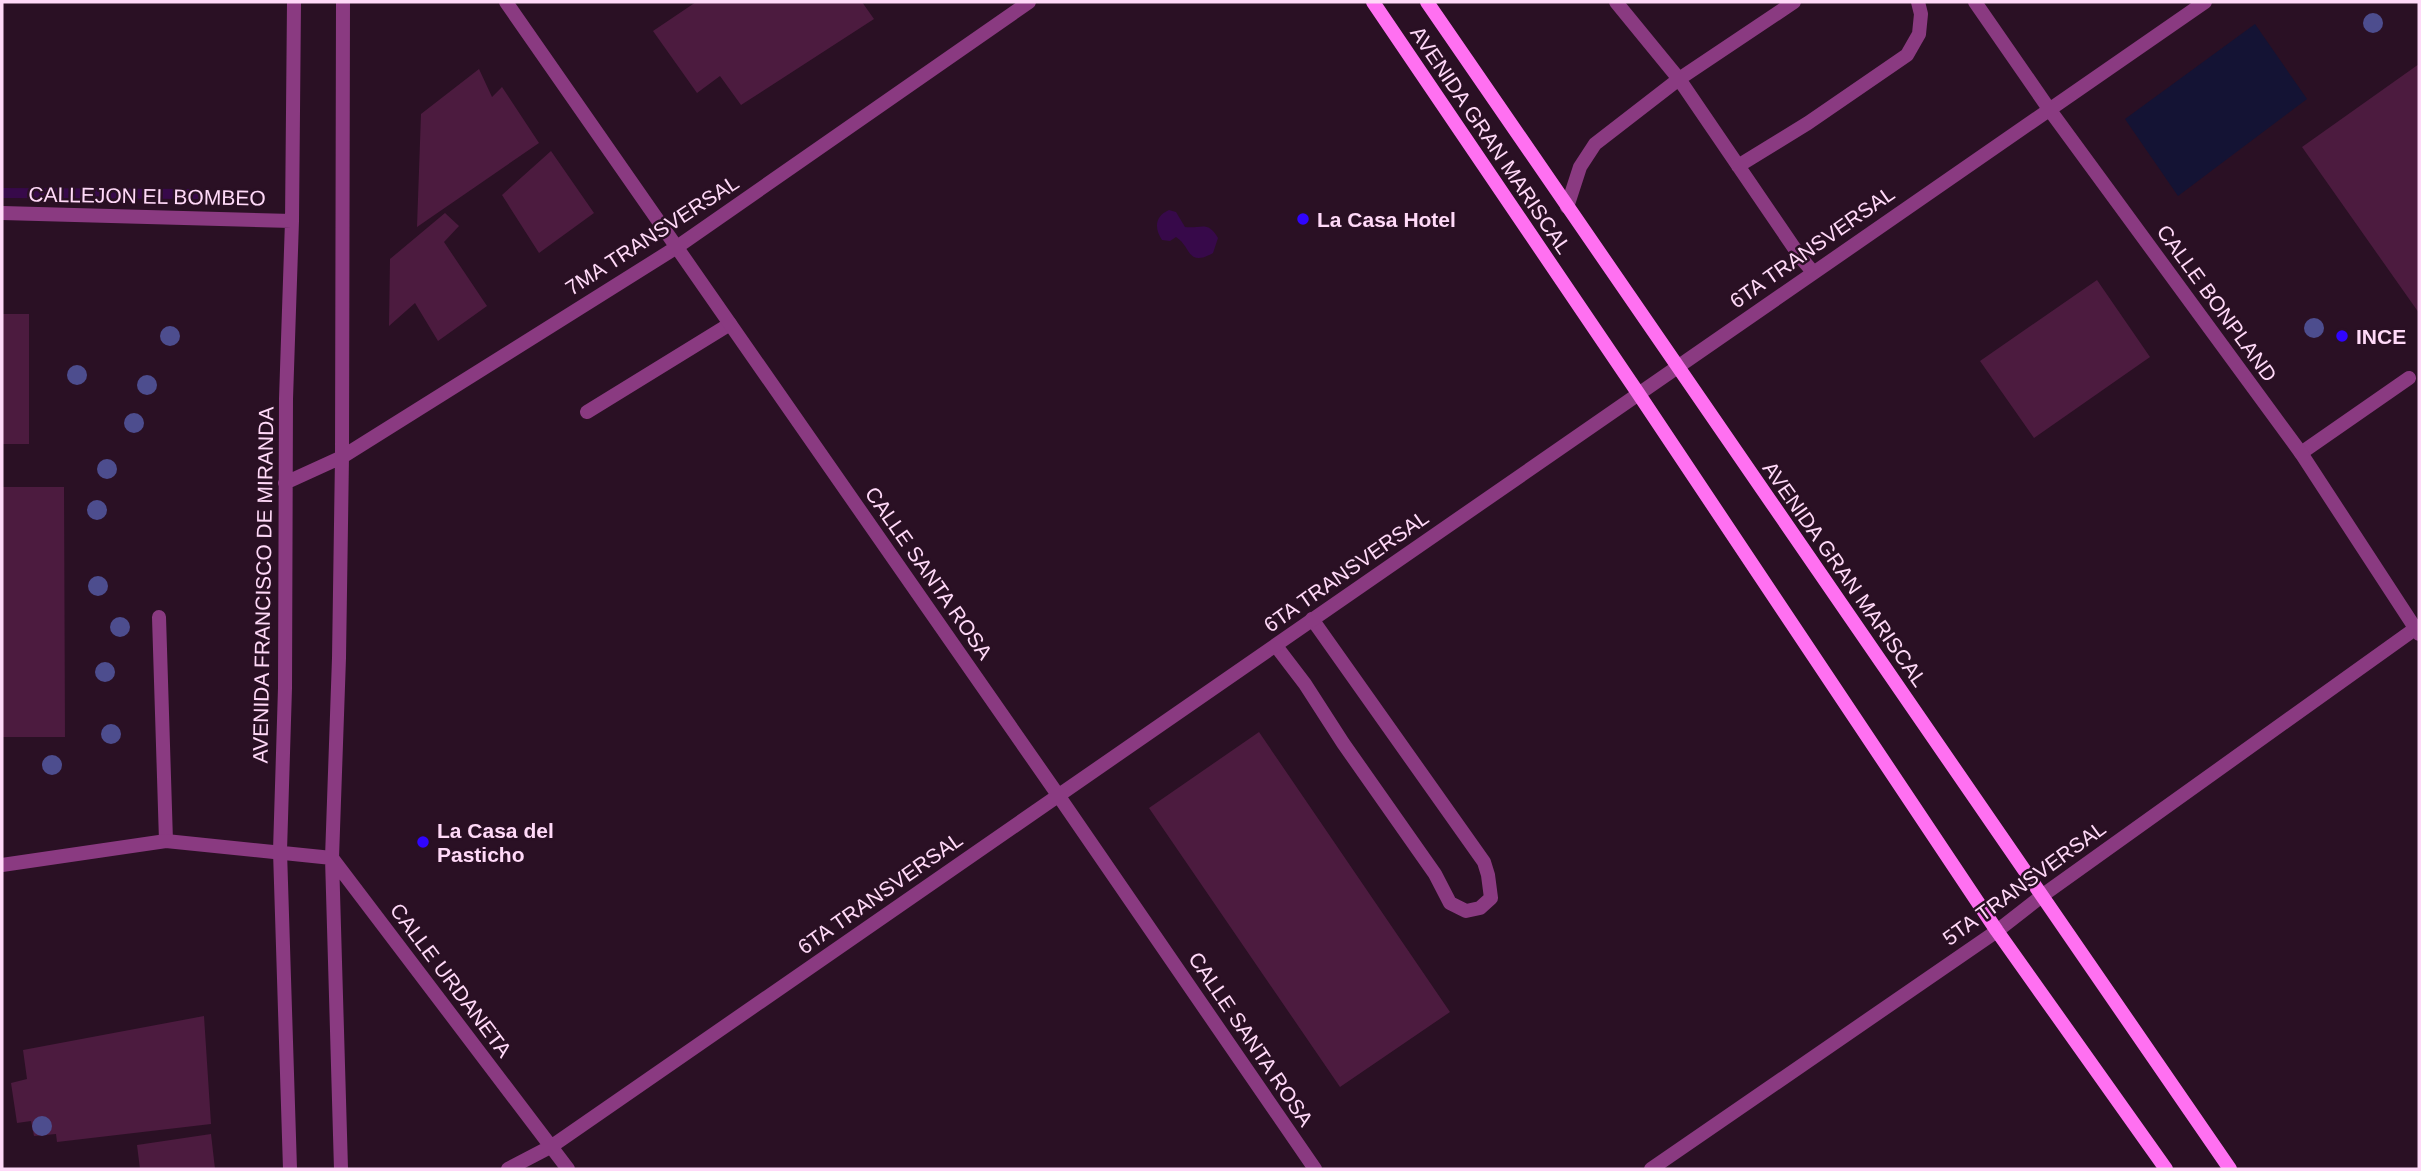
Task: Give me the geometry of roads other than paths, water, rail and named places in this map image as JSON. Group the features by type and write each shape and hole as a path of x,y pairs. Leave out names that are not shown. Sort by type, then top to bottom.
{"street":[{"path":"288,2 294,19"},
{"name":"AVENIDA FRANCISCO DE MIRANDA","path":"290,1169 280,851 285,688 285,483 294,2"},
{"path":"341,1169 331,858 339,658 342,457 343,2"},
{"name":"CALLE SANTA ROSA","path":"506,2 1315,1169"},
{"name":"7MA TRANSVERSAL","path":"285,483 342,457 677,247 1029,2"},
{"name":"AVENIDA GRAN MARISCAL","path":"1373,2 1997,931 2166,1169"},
{"name":"AVENIDA GRAN MARISCAL","path":"1427,2 2230,1169"},
{"path":"1616,2 1679,79 1813,272"},
{"path":"1567,207 1580,167 1595,144 1679,79 1794,2"},
{"path":"1738,166 1808,123 1907,55 1919,34 1921,14 1918,2"},
{"name":"CALLE BONPLAND","path":"1975,2 2049,109 2301,453 2418,630"},
{"name":"6TA TRANSVERSAL","path":"508,1169 552,1146 2205,2"},
{"name":"CALLEJON EL BOMBEO","path":"2,213 292,220"},
{"path":"587,412 730,324"},
{"path":"2301,453 2409,378"},
{"path":"159,617 166,841"},
{"path":"1276,646 1435,874 1450,903 1466,911 1480,908 1491,898 1484,862 1312,619"},
{"name":"5TA TRANSVERSAL","path":"1651,1169 1997,931 2042,895 2418,630"},
{"path":"2,865 166,841 331,858"},
{"name":"CALLE URDANETA","path":"331,858 568,1169"}],"waterway":[{"path":"2,193 199,194"}],"place":[{"name":"La Casa Hotel","path":"1303,219"},
{"name":"INCE","path":"2342,336"},
{"name":"La Casa del Pasticho","path":"423,842"}]}
